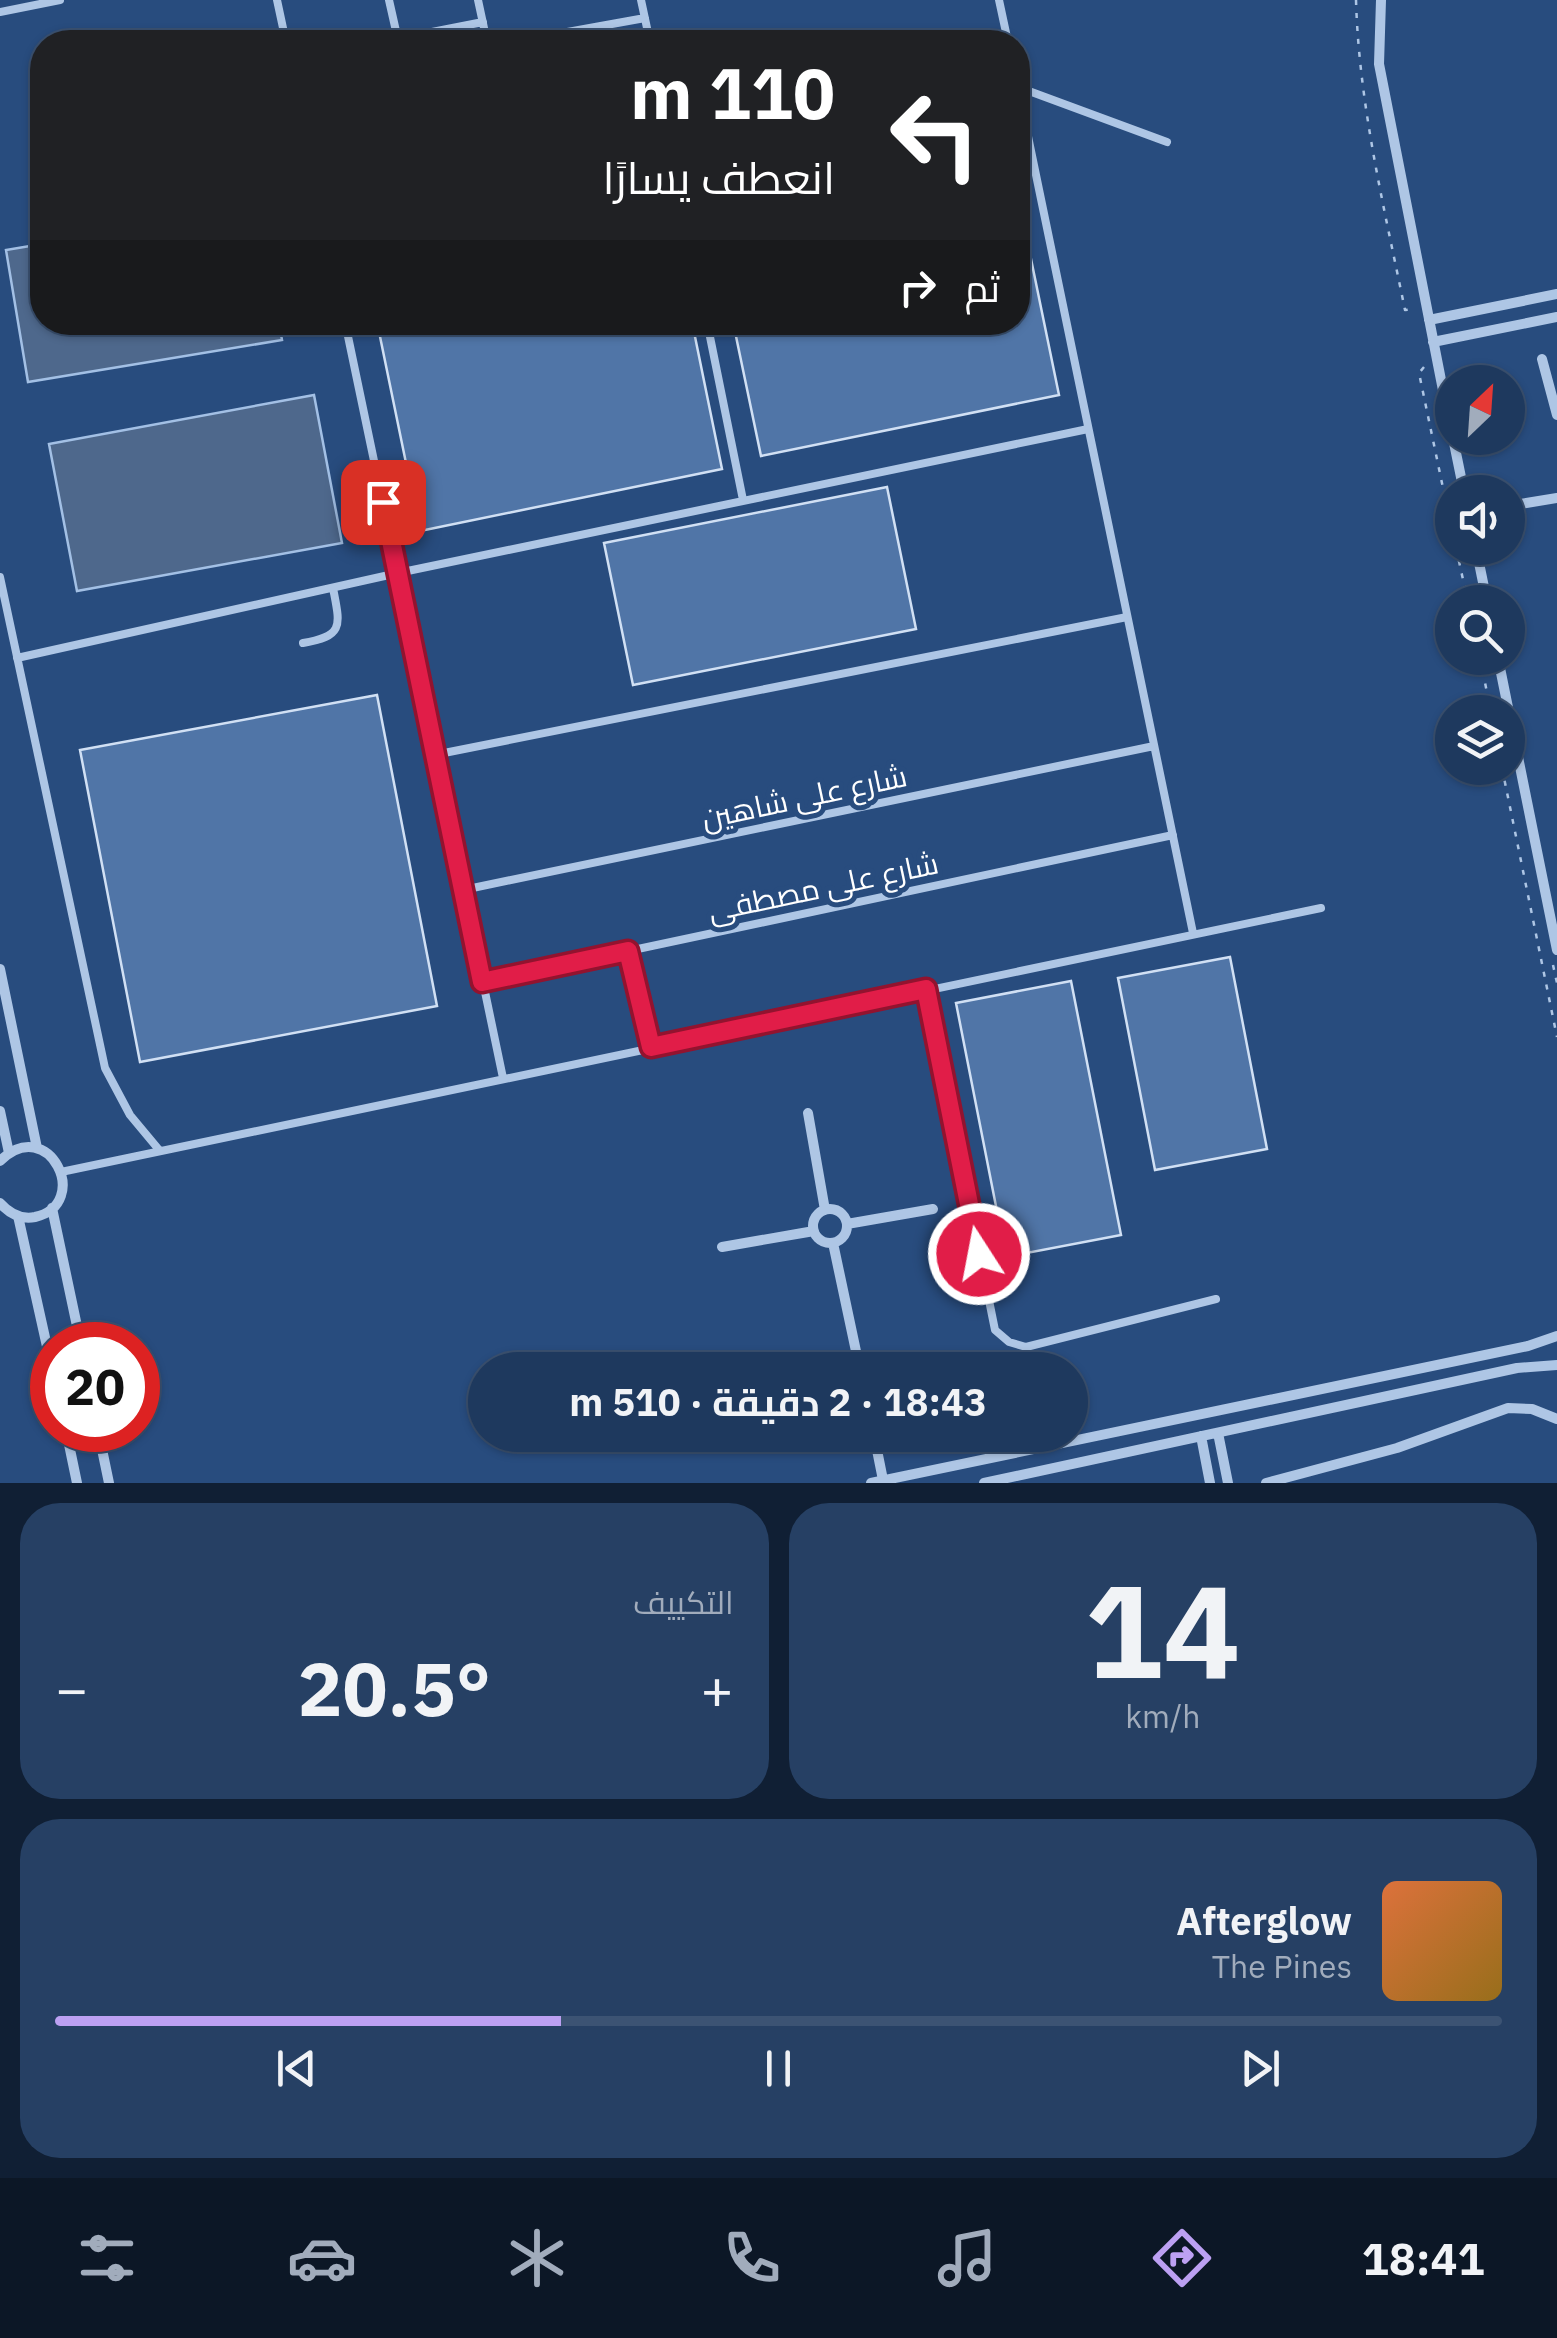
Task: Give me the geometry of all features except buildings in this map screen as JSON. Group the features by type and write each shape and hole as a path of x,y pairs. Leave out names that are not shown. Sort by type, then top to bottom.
{"street":[{"path":"1381,0 1379,64 1438,365"},
{"path":"1429,320 1557,294"},
{"path":"1433,342 1557,317"},
{"path":"1542,360 1557,415"},
{"path":"1525,503 1557,498"},
{"path":"1501,675 1557,950"},
{"path":"0,969 37,1148"},
{"path":"0,1112 4,1157 27,1147 37,1148 56,1162 61,1172 62,1191 52,1208 36,1216 9,1213"},
{"path":"808,1113 825,1210"},
{"path":"0,1203 9,1213 39,1322"},
{"path":"52,1208 75,1322"},
{"path":"847,1224 933,1209"},
{"path":"825,1210 837,1211 847,1224 842,1238 833,1243 821,1240 814,1230 817,1216 825,1210"},
{"path":"722,1248 814,1230"},
{"path":"833,1243 856,1352"},
{"path":"1552,1355 1557,1336"},
{"path":"984,1483 1517,1368 1552,1355"},
{"path":"875,1452 877,1482 1552,1355"},
{"path":"1266,1483 1397,1448 1508,1408 1532,1410 1557,1420"},
{"path":"1218,1433 1228,1483"},
{"path":"1202,1436 1210,1483"},
{"path":"71,1452 78,1483"},
{"path":"103,1452 110,1483"}],"lane":[{"path":"0,12 60,0"},
{"path":"277,0 283,30"},
{"path":"389,0 396,30"},
{"path":"478,0 485,30"},
{"path":"641,0 648,30"},
{"path":"999,0 1005,30"},
{"path":"598,30 645,18"},
{"path":"447,30 483,22"},
{"path":"1030,91 1167,142"},
{"path":"1030,145 1193,932"},
{"path":"348,335 503,1078"},
{"path":"709,335 743,500"},
{"path":"17,658 398,573 1088,428"},
{"path":"0,576 105,1068 130,1116 160,1151"},
{"path":"302,643 325,640 337,629 339,620 332,588"},
{"path":"434,755 1128,617"},
{"name":"شارع على شاهين","path":"463,890 1154,746"},
{"name":"شارع على مصطفى","path":"482,982 1172,834"},
{"path":"61,1172 1321,908"},
{"path":"628,951 651,1047"},
{"path":"926,989 994,1330 1026,1347 1216,1299"}],"path":[{"path":"1356,0 1358,61 1372,143 1405,310 1415,306"},
{"path":"1505,785 1557,1037"}],"water":[{"path":"30,246 30,335 281,335 282,340 28,382 6,250"},
{"path":"314,395 342,543 77,591 49,444"}],"route":[{"path":"383,502 482,982 628,951 651,1047 926,989 979,1254"}]}
